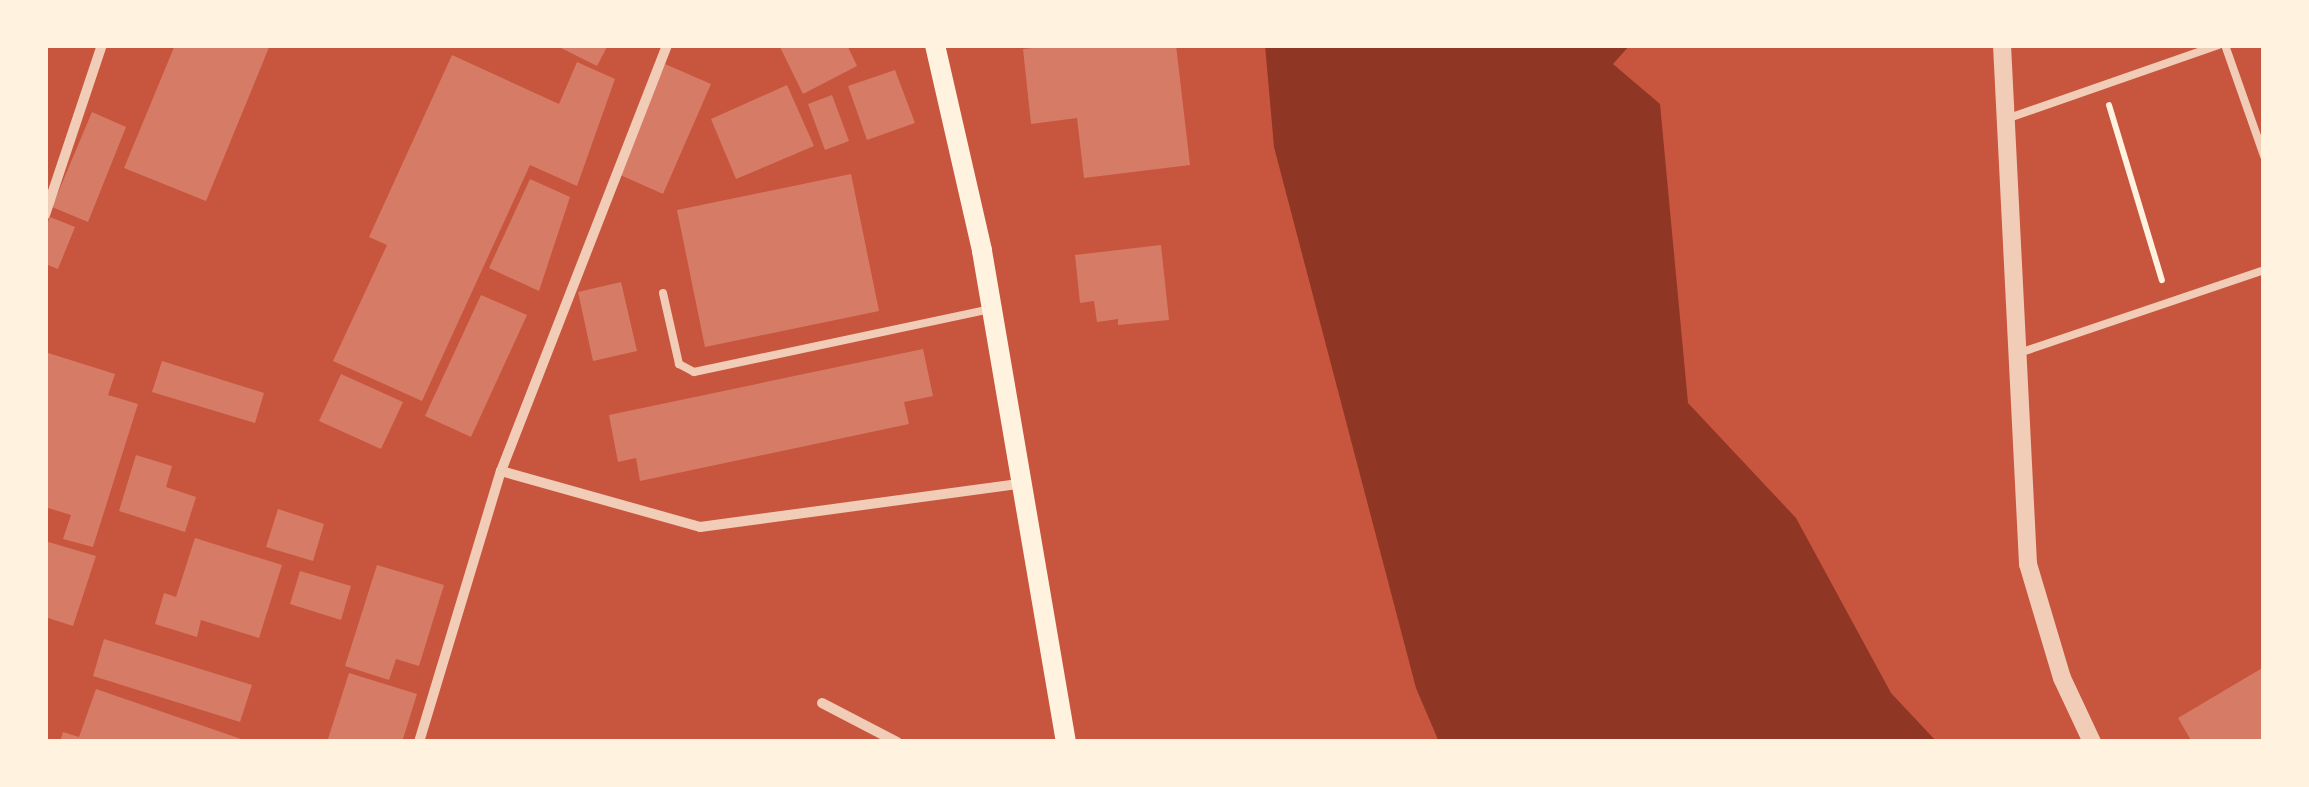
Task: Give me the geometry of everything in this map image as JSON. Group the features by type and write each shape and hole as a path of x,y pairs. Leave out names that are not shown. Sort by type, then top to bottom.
{"main road":[{"path":"934,45 990,309 1066,742"}],"street":[{"path":"45,215 102,45"},
{"path":"419,742 501,471 666,45"},
{"path":"2002,45 2028,564 2062,678 2092,742"},
{"path":"501,471 700,528 1019,484"},
{"path":"822,703 897,742"}],"lane":[{"path":"2006,119 2221,45 2264,156"},
{"path":"2018,352 2264,270"},
{"path":"663,293 679,364 694,372 990,309"}],"path":[{"path":"2103,85 2168,302"}],"shaded area":[{"path":"1265,45 1630,45 1613,64 1660,104 1688,403 1796,518 1891,693 1937,742 1439,742 1416,688 1274,147"}],"building":[{"path":"175,45 270,45 206,201 124,168"},
{"path":"555,45 608,45 597,66"},
{"path":"779,45 847,45 857,66 803,94"},
{"path":"1058,45 1176,45 1190,165 1084,178 1077,118 1031,124 1023,49"},
{"path":"452,55 559,104 577,62 615,79 577,186 530,165 422,401 333,361 387,245 369,237"},
{"path":"665,64 711,84 663,194 618,174"},
{"path":"895,70 915,123 867,140 848,86"},
{"path":"787,85 814,146 736,179 711,119"},
{"path":"832,95 849,141 825,150 808,104"},
{"path":"92,112 126,127 88,222 52,207"},
{"path":"851,174 879,311 705,347 677,210"},
{"path":"530,179 570,197 539,291 489,268"},
{"path":"50,217 75,227 58,269 45,264 45,229"},
{"path":"1161,245 1169,320 1118,325 1118,319 1097,322 1094,301 1080,303 1075,255"},
{"path":"621,282 637,351 593,361 578,292"},
{"path":"481,295 527,315 471,437 425,416"},
{"path":"923,349 933,396 904,402 909,424 640,481 636,458 618,462 609,415"},
{"path":"45,352 115,374 108,395 138,404 93,547 63,539 71,515 45,507"},
{"path":"162,361 264,393 255,423 152,392"},
{"path":"341,374 403,402 381,449 319,421"},
{"path":"136,455 172,466 166,487 196,497 185,532 119,511"},
{"path":"278,509 324,524 313,561 266,547"},
{"path":"195,538 282,565 259,638 201,620 197,637 155,624 164,593 176,597"},
{"path":"45,541 96,556 73,626 45,617"},
{"path":"377,565 444,585 419,666 396,659 389,680 345,666"},
{"path":"300,571 351,586 341,620 290,604"},
{"path":"104,639 252,685 240,722 93,676"},
{"path":"2264,667 2264,742 2192,742 2178,718"},
{"path":"349,673 417,694 402,742 327,742"},
{"path":"96,689 247,742 60,742 63,732 79,737"}]}
